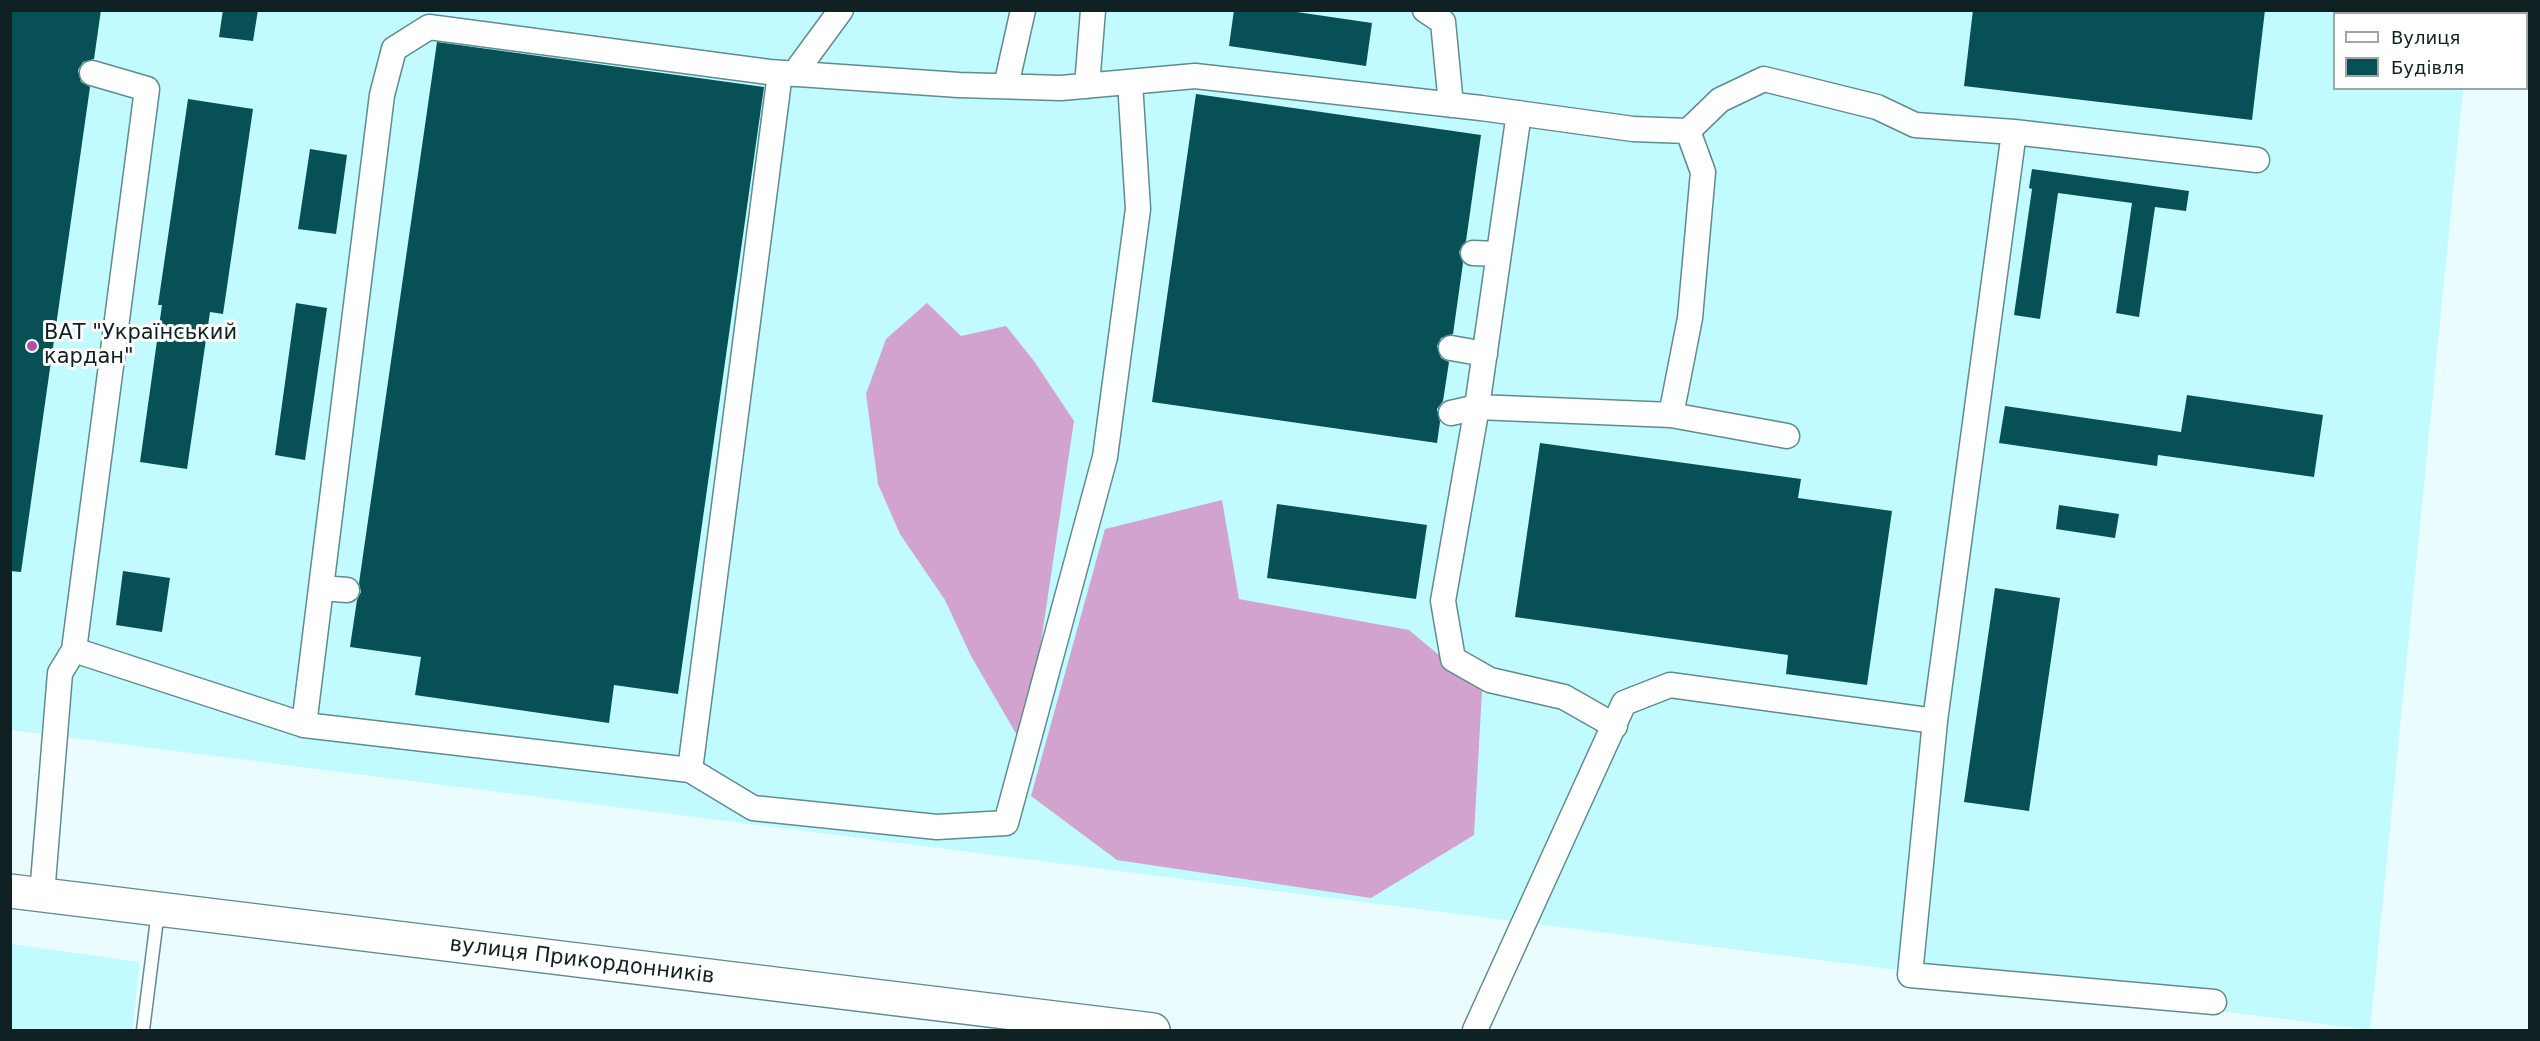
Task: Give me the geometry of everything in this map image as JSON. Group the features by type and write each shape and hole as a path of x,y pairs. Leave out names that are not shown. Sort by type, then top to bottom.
{"street":[{"path":"690,770 787,73 841,10"},
{"path":"1006,86 1023,10"},
{"path":"1087,86 1093,10"},
{"path":"1425,10 1443,22 1450,105"},
{"path":"304,725 382,95 394,49 429,27 787,73 1006,86 1087,86 1196,76 1519,113 1633,129 1688,131 1720,100 1764,79 1877,107 1915,125 2014,132 2257,160"},
{"path":"42,895 60,673 74,650 147,89 92,73"},
{"path":"74,650 304,725 690,770 753,808 937,827 1006,823 1105,457 1138,209 1130,82"},
{"path":"1519,113 1485,253 1485,354 1443,601 1453,659 1490,680 1564,697 1615,726"},
{"path":"1671,415 1690,318 1702,172 1688,131"},
{"path":"2014,132 1935,721 1910,975 2214,1002"},
{"path":"1451,348 1485,354"},
{"path":"1452,413 1477,408 1671,415 1787,436"},
{"path":"321,588 347,590"},
{"path":"1475,1030 1624,703 1670,685 1935,721"},
{"name":"вулиця Прикордонників","path":"10,891 1153,1030"}],"lane":[{"path":"143,1030 159,910"}],"shaded area":[{"path":"11,11 2470,11 2333,12 2333,90 2463,90 2370,1030 11,730"},
{"path":"927,303 961,336 1006,326 1034,361 1074,421 1025,749 971,656 945,600 900,534 878,484 866,394 886,339"},
{"path":"1222,500 1239,599 1409,630 1482,691 1474,835 1371,898 1117,860 1031,796 1105,529"},
{"path":"11,944 140,962 132,1030 11,1030"}],"building":[{"name":"ВАТ \"Український кардан\"","path":"10,10 101,10 94,59 83,62 78,70 81,82 90,87 21,572 10,571"},
{"path":"223,10 258,10 253,41 219,37"},
{"path":"1234,10 1283,10 1372,23 1366,66 1229,46"},
{"path":"1973,10 2265,10 2252,120 1964,86"},
{"path":"437,42 764,87 678,694 614,685 609,723 415,695 421,657 350,647 357,600 361,592 359,583"},
{"path":"1196,94 1481,135 1466,241 1459,252 1463,263 1453,334 1441,338 1437,346 1441,358 1449,362 1443,401 1437,409 1440,422 1437,443 1152,402"},
{"path":"188,99 253,109 223,314 210,312 187,469 140,462 162,305 158,305"},
{"path":"310,149 347,155 336,234 298,229"},
{"path":"2032,169 2189,191 2186,211 2155,207 2139,317 2116,313 2132,203 2058,193 2040,319 2014,315 2032,189 2029,188"},
{"path":"296,303 327,308 305,460 275,455"},
{"path":"2187,395 2323,415 2314,477 2158,455 2157,466 1999,443 2005,406 2181,432"},
{"path":"1540,443 1801,479 1798,498 1892,511 1867,685 1786,674 1788,655 1515,617"},
{"path":"1277,504 1427,525 1416,599 1267,578"},
{"path":"2059,505 2119,514 2115,538 2056,529"},
{"path":"123,571 170,578 162,632 116,625"},
{"path":"1995,588 2060,598 2029,811 1964,802"}],"place":[{"name":"ВАТ \"Український кардан\"","path":"32,346"}]}
